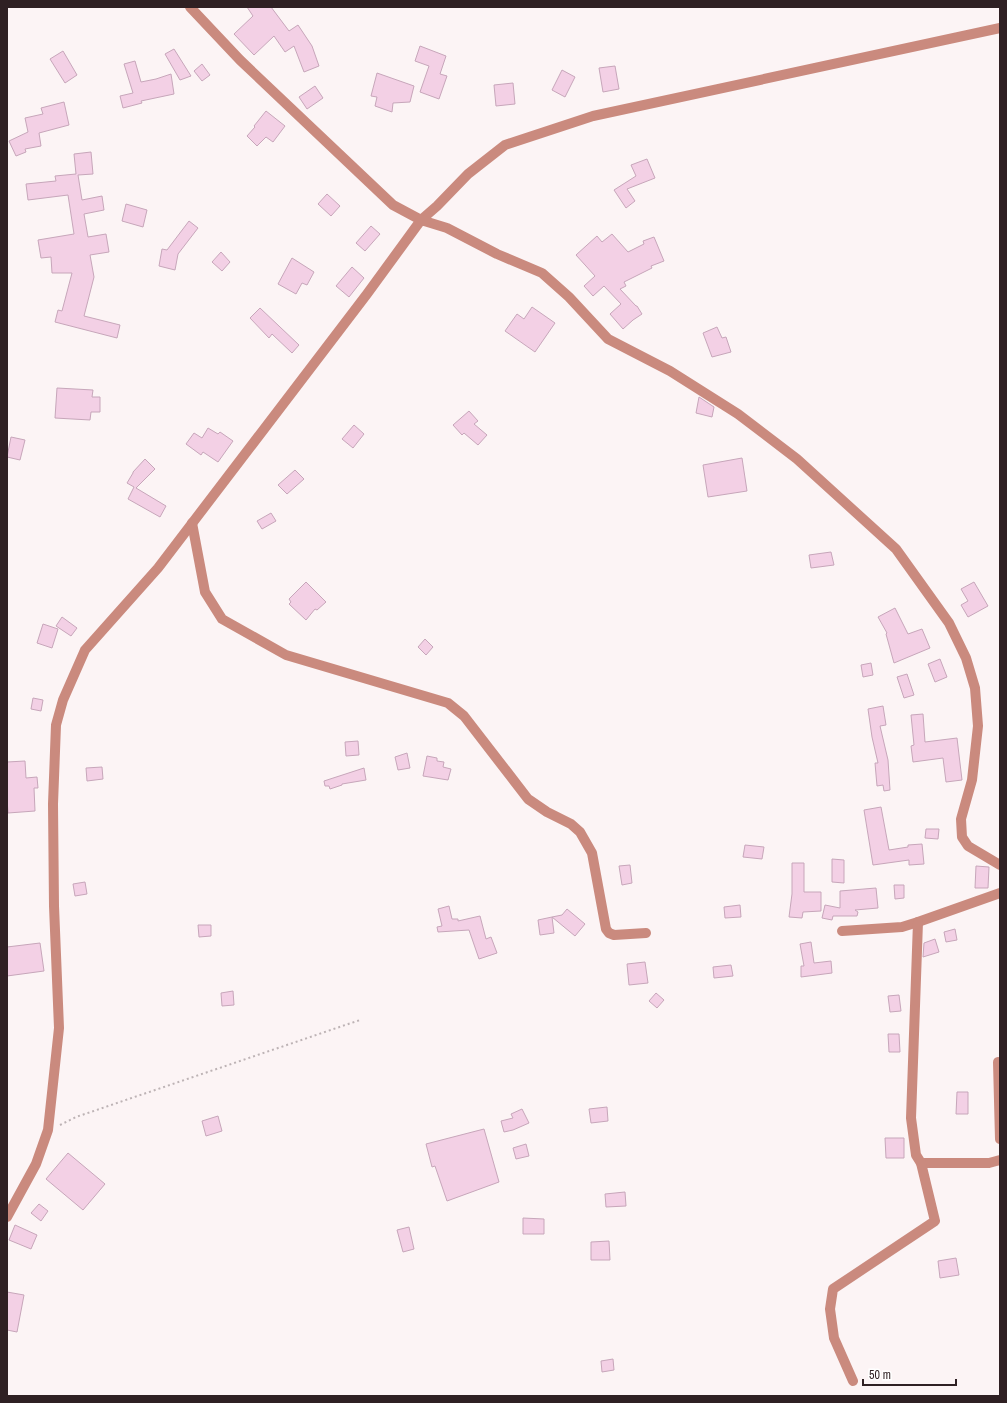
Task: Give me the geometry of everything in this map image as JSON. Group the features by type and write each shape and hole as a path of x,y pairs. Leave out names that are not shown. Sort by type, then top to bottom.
{"street":[{"path":"190,7 240,60 393,205 421,220 447,228 497,254 542,273 569,297 608,339 670,371 738,414 797,459 896,549 949,623 966,658 975,688 978,726 972,780 961,819 962,837 968,846 1000,865"},
{"path":"7,1217 36,1164 48,1130 59,1028 54,906 53,804 56,725 63,700 85,650 158,568 367,294 421,220 468,174 505,146 586,118 1000,28"},
{"path":"192,523 205,592 222,619 286,654 448,703 464,716 528,799 547,812 571,824 580,832 592,853 606,929 609,934 646,933"},
{"path":"842,931 902,927 1000,893"},
{"path":"853,1381 834,1338 830,1309 833,1289 935,1221 921,1163 916,1155 912,1118 918,922"},
{"path":"998,1062 1000,1140"},
{"path":"921,1163 989,1163 1000,1160"}],"path":[{"path":"48,1130 76,1117 360,1020"}],"building":[{"path":"247,7 271,7 289,31 298,25 312,46 319,66 304,72 294,46 285,52 274,36 254,55 234,34 253,16"},
{"path":"420,46 446,56 440,74 447,76 439,99 420,92 429,66 415,61"},
{"path":"174,49 191,76 180,80 165,54"},
{"path":"63,51 77,75 65,83 50,59"},
{"path":"135,61 141,82 171,74 174,94 141,101 142,103 123,108 120,96 133,93 124,64"},
{"path":"202,64 210,75 202,81 194,71"},
{"path":"615,66 619,89 603,92 599,68"},
{"path":"562,70 575,77 565,97 552,90"},
{"path":"377,73 414,86 410,102 393,103 392,112 375,106 377,97 371,96"},
{"path":"513,83 515,104 496,106 494,85"},
{"path":"315,86 323,98 307,109 299,97"},
{"path":"64,102 69,125 39,133 41,146 25,149 26,152 16,156 9,141 28,132 25,118 43,114 41,108"},
{"path":"266,111 285,126 273,142 266,137 257,146 247,136"},
{"path":"91,152 93,174 78,175 82,200 102,196 104,210 84,214 88,237 106,234 109,252 90,255 94,277 84,316 120,325 117,338 55,322 58,310 62,311 72,273 52,273 51,257 41,258 38,240 74,234 68,195 28,200 26,184 56,181 55,176 76,174 74,154"},
{"path":"647,159 655,178 627,189 635,201 626,208 614,190 636,176 631,165"},
{"path":"327,194 340,206 331,216 318,204"},
{"path":"126,204 147,210 143,227 122,221"},
{"path":"189,221 198,228 178,254 175,270 159,266 162,249 167,250"},
{"path":"371,226 380,234 365,251 356,243"},
{"path":"612,234 628,252 644,244 643,241 654,237 664,261 651,266 652,268 624,282 626,286 620,289 637,306 642,314 623,329 610,314 621,304 604,286 593,296 584,286 595,276 576,255 597,236 602,242"},
{"path":"221,252 230,262 222,271 212,262"},
{"path":"292,258 314,272 307,285 302,283 296,294 278,284"},
{"path":"352,267 364,278 349,297 336,286"},
{"path":"532,307 555,323 535,352 505,331 517,314 524,319"},
{"path":"260,308 299,345 292,353 272,334 269,338 250,318"},
{"path":"717,327 722,338 726,337 731,352 712,357 703,333"},
{"path":"57,388 93,390 92,397 100,397 100,412 91,412 90,420 55,418"},
{"path":"699,397 714,407 712,417 696,413"},
{"path":"469,411 478,421 474,424 487,435 478,445 464,433 462,435 453,425"},
{"path":"354,425 364,434 353,448 342,439"},
{"path":"208,428 218,434 220,432 233,441 218,462 203,452 201,455 186,444 194,433 202,438"},
{"path":"11,437 25,440 20,460 7,457"},
{"path":"742,458 747,491 708,497 703,465"},
{"path":"145,459 155,469 136,488 166,506 160,517 128,499 134,487 127,483 133,472"},
{"path":"295,470 304,479 287,494 278,485"},
{"path":"271,513 276,521 262,529 257,521"},
{"path":"831,552 834,565 811,568 809,555"},
{"path":"306,582 326,602 317,610 315,609 306,620 289,604 291,602 289,599"},
{"path":"974,582 988,606 968,617 961,605 968,601 961,589"},
{"path":"895,608 908,634 922,629 930,648 894,663 886,634 887,633 878,617"},
{"path":"62,617 77,628 71,636 56,626"},
{"path":"43,624 58,629 52,648 37,643"},
{"path":"425,639 433,647 426,655 418,647"},
{"path":"940,659 947,677 935,682 928,664"},
{"path":"871,663 873,675 863,677 861,665"},
{"path":"907,674 914,695 904,698 897,677"},
{"path":"33,698 43,700 41,711 31,709"},
{"path":"883,706 886,725 880,726 888,760 890,790 884,791 883,785 877,786 875,763 878,763 868,709"},
{"path":"923,714 925,742 957,738 962,780 946,782 943,758 913,762 911,746 914,745 911,715"},
{"path":"358,741 359,755 346,756 345,742"},
{"path":"407,753 410,768 398,770 395,757"},
{"path":"427,756 437,758 437,761 444,762 443,767 451,769 448,780 423,776"},
{"path":"25,761 26,778 37,777 38,788 34,788 35,811 8,813 7,762"},
{"path":"102,767 103,779 87,781 86,768"},
{"path":"364,768 366,780 342,784 330,789 329,786 325,786 324,781"},
{"path":"881,807 889,850 908,847 908,845 922,844 924,864 909,865 909,860 873,865 864,810"},
{"path":"926,829 939,829 938,839 925,838"},
{"path":"745,845 764,847 762,859 743,857"},
{"path":"832,859 844,860 844,883 832,882"},
{"path":"792,863 804,863 804,892 821,892 821,911 803,912 802,918 789,917 792,894"},
{"path":"630,865 632,883 622,885 619,866"},
{"path":"976,866 989,867 988,888 975,888"},
{"path":"85,882 87,894 75,896 73,884"},
{"path":"894,885 904,885 904,898 895,899"},
{"path":"876,888 878,908 855,910 858,912 857,916 833,916 832,920 822,918 825,905 840,908 840,891"},
{"path":"740,905 741,917 725,918 724,907"},
{"path":"449,906 452,919 458,919 458,921 480,916 486,939 491,937 497,953 479,959 469,930 438,932 437,927 442,926 438,909"},
{"path":"567,909 585,924 575,936 552,917 562,915"},
{"path":"552,917 554,933 540,935 538,920"},
{"path":"198,925 211,925 211,936 199,937"},
{"path":"955,929 957,940 946,942 944,932"},
{"path":"935,939 939,952 923,957 924,943"},
{"path":"811,942 814,963 831,961 832,973 801,977 801,966 804,966 800,944"},
{"path":"40,943 44,971 7,976 7,947"},
{"path":"645,962 648,983 629,985 627,964"},
{"path":"731,965 733,976 714,978 713,967"},
{"path":"233,991 234,1005 222,1006 221,993"},
{"path":"656,993 664,1000 657,1008 649,1001"},
{"path":"899,995 901,1011 890,1012 888,996"},
{"path":"888,1034 899,1034 900,1052 889,1052"},
{"path":"957,1092 968,1092 968,1114 956,1114"},
{"path":"607,1107 608,1121 591,1123 589,1109"},
{"path":"522,1109 529,1123 504,1132 501,1121 513,1118 511,1114"},
{"path":"218,1116 222,1131 206,1136 202,1121"},
{"path":"484,1129 499,1182 447,1201 435,1166 432,1167 426,1144"},
{"path":"885,1138 904,1138 904,1158 886,1158"},
{"path":"526,1144 529,1156 516,1159 513,1148"},
{"path":"68,1153 105,1184 83,1210 46,1179"},
{"path":"625,1192 626,1206 606,1207 605,1194"},
{"path":"39,1204 48,1211 41,1221 31,1213"},
{"path":"523,1218 544,1219 544,1234 523,1234"},
{"path":"15,1225 37,1235 31,1249 9,1240"},
{"path":"409,1227 414,1249 403,1252 397,1230"},
{"path":"609,1241 610,1260 591,1260 591,1242"},
{"path":"956,1258 959,1275 940,1278 938,1261"},
{"path":"7,1292 24,1295 17,1332 7,1330"},
{"path":"613,1359 614,1370 602,1372 601,1361"}]}
